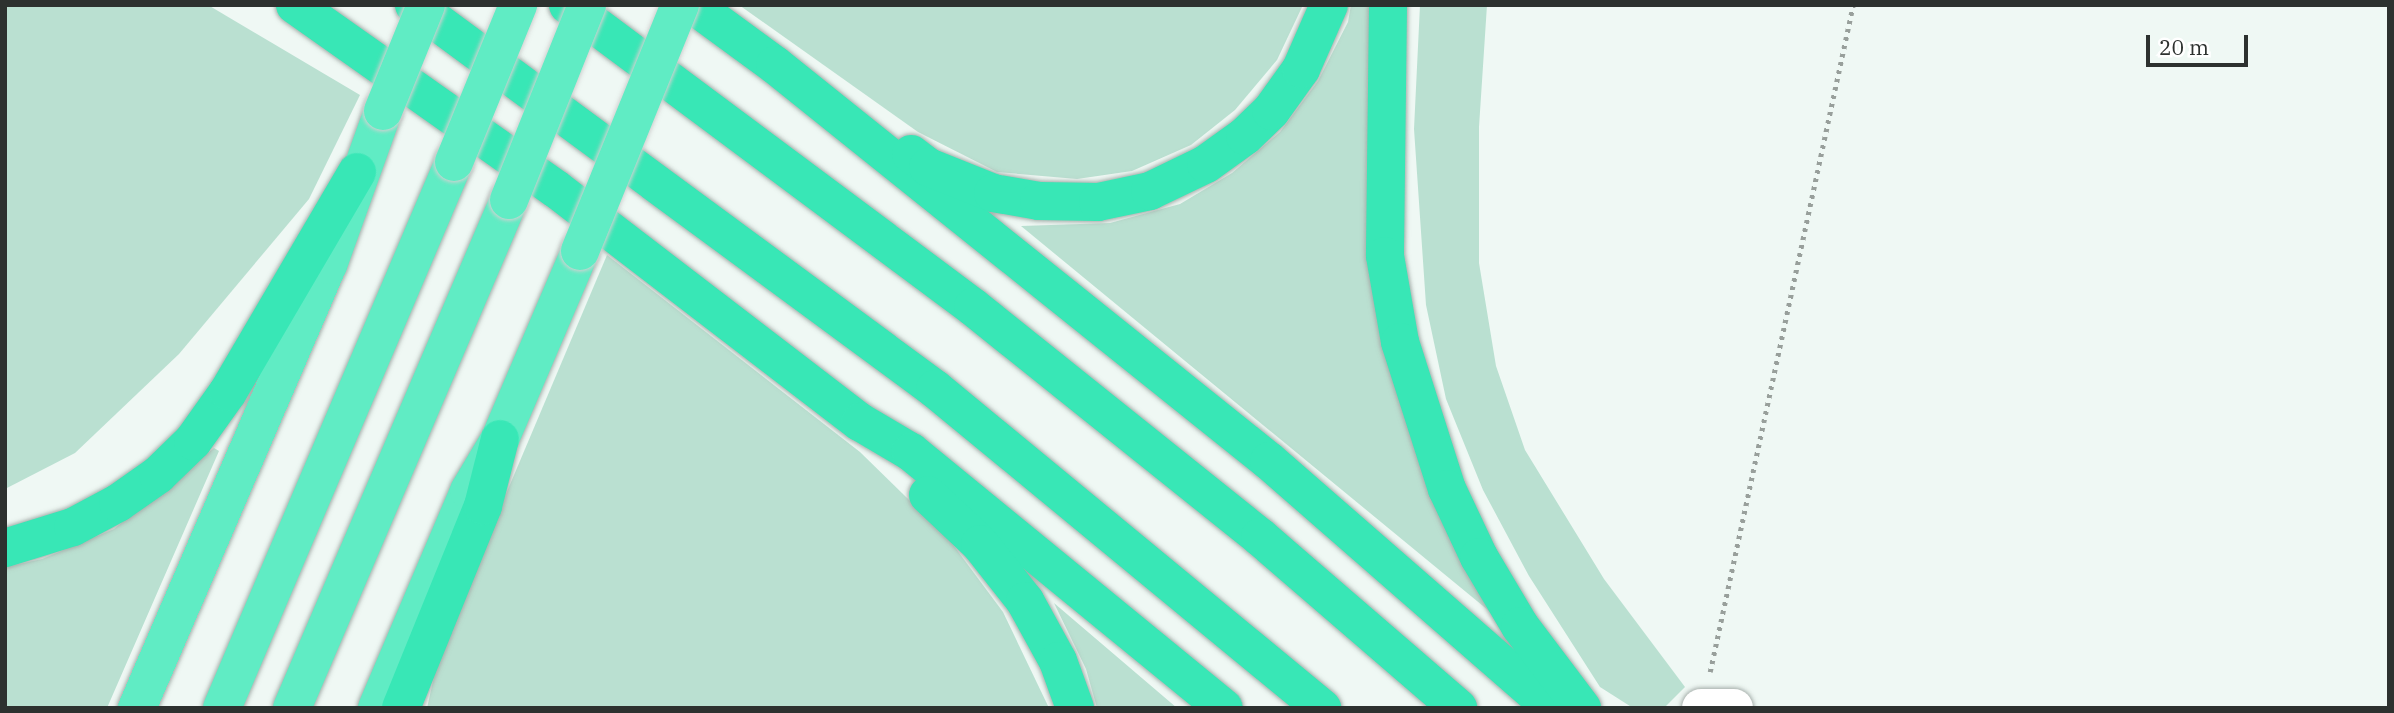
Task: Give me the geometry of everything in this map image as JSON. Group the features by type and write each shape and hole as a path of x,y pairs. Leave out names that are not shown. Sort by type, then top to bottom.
{"highway":[{"path":"295,5 556,189 860,422 911,452 1224,708"},
{"path":"414,5 935,388 1322,708"},
{"path":"137,708 328,265 358,172 426,5"},
{"path":"222,708 518,5"},
{"path":"568,5 973,307 1260,537 1458,708"},
{"path":"292,708 509,200 587,5"},
{"path":"377,708 468,491 500,439 680,5"},
{"path":"693,5 775,65 1269,461 1552,708"},
{"path":"775,65 851,108 928,167 993,193 1039,201 1098,202 1150,191 1206,164 1245,136 1301,69 1329,5"},
{"path":"1388,5 1385,256 1400,342 1447,489 1479,557 1520,626 1582,708"},
{"path":"5,548 73,527 118,503 158,475 193,441 228,392 358,172"},
{"path":"860,422 900,469 980,544 1025,601 1058,661 1075,708"},
{"path":"401,708 483,506 500,439"}],"path":[{"path":"1712,707 1853,5"}],"green space":[{"path":"5,5 208,5 360,95 309,199 179,354 75,453 5,489"},
{"path":"739,5 1303,5 1277,60 1235,110 1191,145 1132,171 1077,179 997,172 918,132"},
{"path":"1351,5 1371,5 1367,224 1494,615 1021,226 1110,223 1180,204 1232,173 1280,132 1318,81 1348,22"},
{"path":"1420,5 1487,5 1479,127 1479,263 1496,366 1525,450 1604,579 1685,687 1664,708 1633,708 1600,687 1529,576 1483,490 1446,399 1426,305 1414,129"},
{"path":"607,255 860,452 948,538 1003,612 1049,708 427,708 440,650"},
{"path":"214,448 219,451 107,708 5,708 5,567 42,559 114,529"},
{"path":"1054,603 1177,708 1097,708 1086,669"}]}
